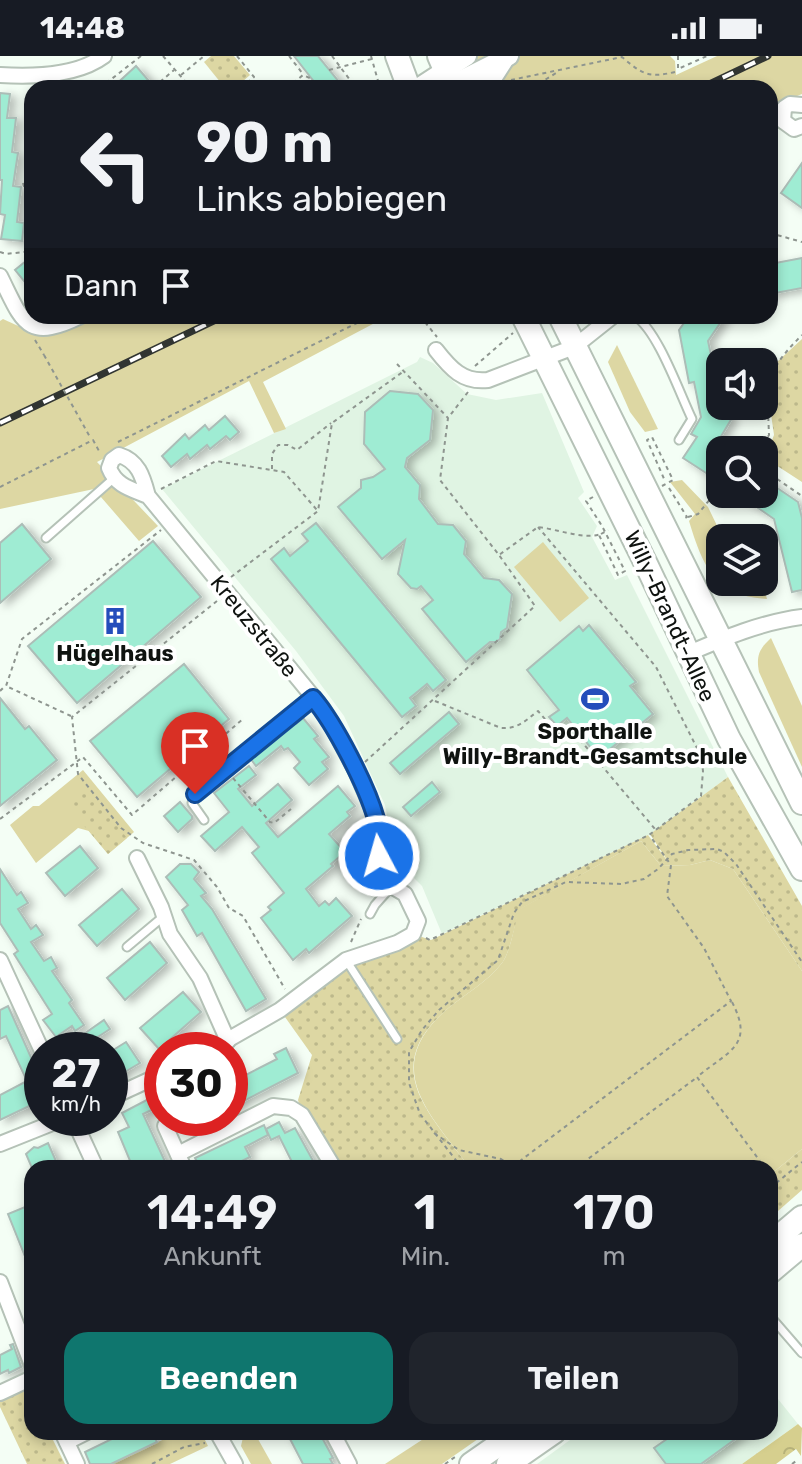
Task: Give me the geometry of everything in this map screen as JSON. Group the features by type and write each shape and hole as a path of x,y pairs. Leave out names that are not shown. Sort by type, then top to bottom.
{"main road":[{"path":"397,56 406,80"},
{"name":"Willy-Brandt-Allee","path":"518,324 544,359 729,739 802,869"},
{"name":"Willy-Brandt-Allee","path":"564,324 656,487 719,640 802,803"},
{"path":"778,1237 802,1217"},
{"path":"778,1265 802,1245"},
{"path":"471,1464 506,1440"},
{"path":"508,1464 542,1440"}],"street":[{"path":"0,75 38,77 95,63 104,56"},
{"path":"444,77 467,56"},
{"path":"444,77 507,58"},
{"path":"492,80 507,58"},
{"path":"778,120 790,104 802,105"},
{"path":"778,125 794,129 802,126"},
{"path":"0,276 24,318"},
{"path":"29,324 42,330 64,324"},
{"path":"438,346 451,369 488,380 574,347 603,324"},
{"name":"Kreuzstraße","path":"148,496 126,488 113,479 109,468 112,460 119,455 128,457 141,472 148,496 323,709 356,771 377,820 381,880 405,894 410,901 418,921 413,934"},
{"path":"687,654 782,619 802,617"},
{"path":"137,858 170,934 200,978 224,1032"},
{"path":"242,1032 293,1000 346,960 397,943 413,934"},
{"path":"0,960 7,992 31,1032"},
{"path":"183,1160 273,1106 291,1108 302,1115 329,1160"},
{"path":"0,1144 24,1134"},
{"path":"81,1136 92,1160"},
{"path":"170,1136 181,1160"},
{"path":"0,1282 24,1344"},
{"path":"0,1393 24,1382"},
{"path":"65,1440 77,1464"},
{"path":"222,1440 235,1464"},
{"path":"336,1440 349,1464"}],"lane":[{"path":"644,324 692,419 679,440"},
{"path":"46,538 113,479"},
{"path":"204,820 192,799 313,698"},
{"path":"370,914 391,887"},
{"path":"127,947 164,916"},
{"path":"346,960 397,1039"},
{"path":"778,1325 802,1353"}],"path":[{"path":"110,80 141,56"},
{"path":"163,56 184,80"},
{"path":"180,76 204,56"},
{"path":"237,56 254,77 250,80"},
{"path":"289,56 303,75 312,79"},
{"path":"332,56 350,80"},
{"path":"678,56 678,69 707,56"},
{"path":"329,70 372,57 378,80"},
{"path":"512,80 622,57 636,69 654,77 675,72"},
{"path":"163,80 175,70"},
{"path":"545,80 557,73"},
{"path":"297,80 303,75"},
{"path":"778,235 802,242"},
{"path":"0,252 24,252"},
{"path":"113,444 355,324"},
{"path":"425,324 438,346"},
{"path":"356,771 535,606 440,480 448,418 475,374 518,324"},
{"path":"768,436 766,404 776,362 802,335"},
{"path":"44,355 99,451"},
{"path":"397,364 448,418"},
{"path":"272,471 272,454 278,445 288,445 297,450 404,371"},
{"path":"72,717 318,511 332,423"},
{"path":"652,437 673,480 656,487 647,440 652,437"},
{"path":"0,487 92,439"},
{"path":"148,496 216,461 284,472 318,511"},
{"path":"778,480 802,496"},
{"path":"669,488 683,511"},
{"path":"600,535 618,575 625,571 586,501 608,489"},
{"path":"687,517 698,514 706,504"},
{"path":"0,691 6,686 22,639 171,523"},
{"path":"499,555 538,527 565,530 580,536 600,535 608,530"},
{"path":"413,934 430,940 649,835 701,796 701,756 656,667 538,527"},
{"path":"6,686 72,717"},
{"path":"433,701 501,728 511,729 520,726 538,711 558,734 576,735 656,830"},
{"path":"72,717 78,774 121,828 143,843 194,860 217,887 229,908 243,916 293,1000"},
{"path":"0,819 83,757 132,815 244,718"},
{"path":"225,769 270,822 274,823 291,809"},
{"path":"587,1160 697,1077 737,1044 743,1033 741,1019 704,948 667,896 671,865 649,835"},
{"path":"456,1160 420,1114 409,1083 409,1052 439,1010 498,960 514,913 522,902 566,882 621,884 644,879 672,854 702,848 724,852 736,864 802,962"},
{"path":"536,887 540,893"},
{"path":"346,960 351,940 365,912 370,914"},
{"path":"521,1160 731,1001"},
{"path":"697,1077 759,1160"},
{"path":"432,1131 459,1150 502,1160"},
{"path":"778,1182 802,1162"},
{"path":"152,1464 184,1447 205,1443"},
{"path":"792,1464 796,1461"}],"shaded area":[{"path":"211,56 234,56 250,75 244,80 219,80 204,62"},
{"path":"455,56 670,56 675,61 676,75 717,56 802,56 802,94 778,104 778,80 470,80"},
{"path":"3,319 50,335 80,324 373,324 263,382 286,429 274,433 249,381 97,462 158,526 139,541 94,489 0,509 0,321"},
{"path":"802,339 802,482 778,466 778,436 774,436 772,420 778,420 778,361"},
{"path":"617,345 658,429 645,432 630,412 608,362"},
{"path":"420,357 433,363 467,394 496,400 542,393 584,492 578,498 597,526 592,537 615,580 627,575 728,777 649,835 442,934 422,886 396,860 385,805 344,716 296,651 162,489 417,362"},
{"path":"682,480 708,508 716,524 706,524 706,565 700,552 689,521 695,514 670,482"},
{"path":"543,542 589,598 560,622 514,567"},
{"path":"771,638 802,706 802,767 759,672 759,653"},
{"path":"83,770 134,832 108,854 89,831 78,828 36,863 10,825"},
{"path":"728,777 802,906 802,971 733,869 710,860 690,865 661,866 641,841 519,910 510,946 502,963 445,1011 426,1032 416,1053 414,1072 418,1091 440,1129 464,1160 329,1160 302,1115 298,1100 312,1055 280,1010 346,960 413,934 431,940 648,835 669,863 650,834"},
{"path":"86,787 127,838 108,854 71,810 72,799"},
{"path":"641,841 661,866 690,865 710,860 733,869 802,971 802,1149 778,1168 778,1160 464,1160 440,1129 418,1091 414,1072 416,1053 426,1032 445,1011 502,963 510,946 518,910"},
{"path":"802,1149 802,1190 778,1211 778,1168"},
{"path":"24,1389 24,1440 53,1440 65,1464 27,1464 0,1407 0,1400"},
{"path":"778,1399 798,1424 778,1438"},
{"path":"162,1440 205,1440 208,1446 170,1464 112,1464"},
{"path":"242,1440 258,1440 272,1464 251,1464 241,1446"},
{"path":"422,1440 476,1440 442,1464 385,1464"},
{"path":"570,1440 776,1440 742,1464 537,1464"}],"green space":[{"path":"798,1424 802,1428 801,1456 796,1449 776,1464 742,1464 778,1440"}],"building":[{"path":"294,56 318,56 338,80 313,80"},
{"path":"136,66 148,80 121,80"},
{"path":"0,93 10,94 7,118 16,118 12,152 18,153 13,186 21,187 17,222 24,223 22,241 1,239 5,215 0,214"},
{"path":"802,163 802,208 781,193"},
{"path":"802,258 802,288 778,292 778,262"},
{"path":"24,263 24,281 15,270"},
{"path":"683,324 720,324 708,341 710,348 706,348 706,420 731,420 721,436 706,436 706,473 683,458 697,437 691,434 701,417 694,382 689,383 679,330"},
{"path":"390,391 418,394 433,410 430,440 407,458 405,467 420,485 419,499 438,524 453,525 466,541 464,554 484,578 499,580 512,594 507,628 501,632 500,639 490,642 466,662 422,609 433,600 421,586 411,588 398,574 405,540 382,559 338,507 361,488 361,480 385,469 364,444 365,412"},
{"path":"225,416 239,432 230,440 226,436 210,449 207,445 190,459 187,454 171,467 162,456 185,434 189,439 205,425 209,430"},
{"path":"778,488 798,502 802,518 802,590 792,592 778,524 758,508 778,508"},
{"path":"316,523 446,680 433,691 427,684 410,698 416,706 402,717 271,559 284,548 290,556 308,541 302,534"},
{"path":"22,524 51,559 0,603 0,543"},
{"path":"153,541 201,597 77,703 28,646"},
{"name":"Sporthalle Willy-Brandt-Gesamtschule","path":"589,625 636,682 630,686 653,714 599,758 567,718 557,726 549,717 559,710 527,670 579,626 583,631"},
{"path":"184,664 229,719 137,797 90,741"},
{"name":"Hügelhaus","path":"0,698 25,729 29,726 57,760 0,806"},
{"path":"449,712 459,724 400,774 390,763"},
{"path":"303,718 318,736 314,739 329,757 322,762 328,769 309,785 294,768 300,762 288,748 284,750 281,746 256,766 250,758"},
{"path":"249,766 256,775 238,789 252,806 278,784 292,800 266,823 278,837 338,786 355,806 347,812 350,816 329,834 345,852 306,889 319,906 325,901 329,905 336,898 352,916 309,953 306,949 293,960 261,918 284,893 252,853 259,847 242,827 215,851 201,836 229,812 214,793"},
{"path":"432,782 440,792 411,816 403,807"},
{"path":"180,802 192,819 178,832 164,816"},
{"path":"80,846 98,868 65,896 46,873"},
{"path":"180,864 191,864 199,872 194,879 206,893 201,896 266,999 246,1011 202,933 197,936 182,910 188,905 166,877"},
{"path":"0,869 17,895 21,892 28,903 18,909 31,929 36,925 43,935 31,942 44,961 51,957 57,968 52,971 72,1000 69,1003 84,1025 75,1031 72,1026 63,1032 52,1032 43,1020 52,1014 14,954 18,951 0,923"},
{"path":"122,889 139,909 97,946 79,925"},
{"path":"150,942 167,963 125,1000 107,978"},
{"path":"183,992 201,1012 178,1032 144,1032 140,1028"},
{"path":"8,1006 24,1042 24,1075 6,1036 0,1039 0,1010"},
{"path":"104,1020 110,1029 105,1032 87,1032"},
{"path":"128,1045 140,1063 128,1070"},
{"path":"286,1048 298,1073 248,1099 248,1074 277,1059 274,1054"},
{"path":"24,1083 24,1109 0,1120 0,1095"},
{"path":"144,1101 144,1136 153,1136 164,1160 130,1160 120,1136 128,1136 128,1110"},
{"path":"279,1122 285,1133 295,1128 313,1160 291,1160 279,1136 271,1140 266,1129"},
{"path":"264,1125 268,1135 245,1147 250,1157 244,1160 196,1160 241,1136 248,1136 248,1133"},
{"path":"48,1143 55,1160 29,1160 26,1154 34,1147"},
{"path":"24,1207 24,1254 8,1214"},
{"path":"13,1344 21,1367 0,1374 0,1355 12,1349 10,1345"},
{"path":"110,1440 157,1442 111,1464 90,1464 85,1452"},
{"path":"291,1440 323,1440 333,1464 303,1464"},
{"path":"666,1440 734,1440 701,1464 666,1464 654,1448"}],"railway":[{"path":"718,80 768,56"},
{"path":"0,423 207,324"}],"place":[{"name":"Hügelhaus","path":"115,621"},
{"name":"Sporthalle Willy-Brandt-Gesamtschule","path":"595,699"}],"route":[{"path":"195,794 313,698 323,709 356,771 377,820 379,856"}]}
